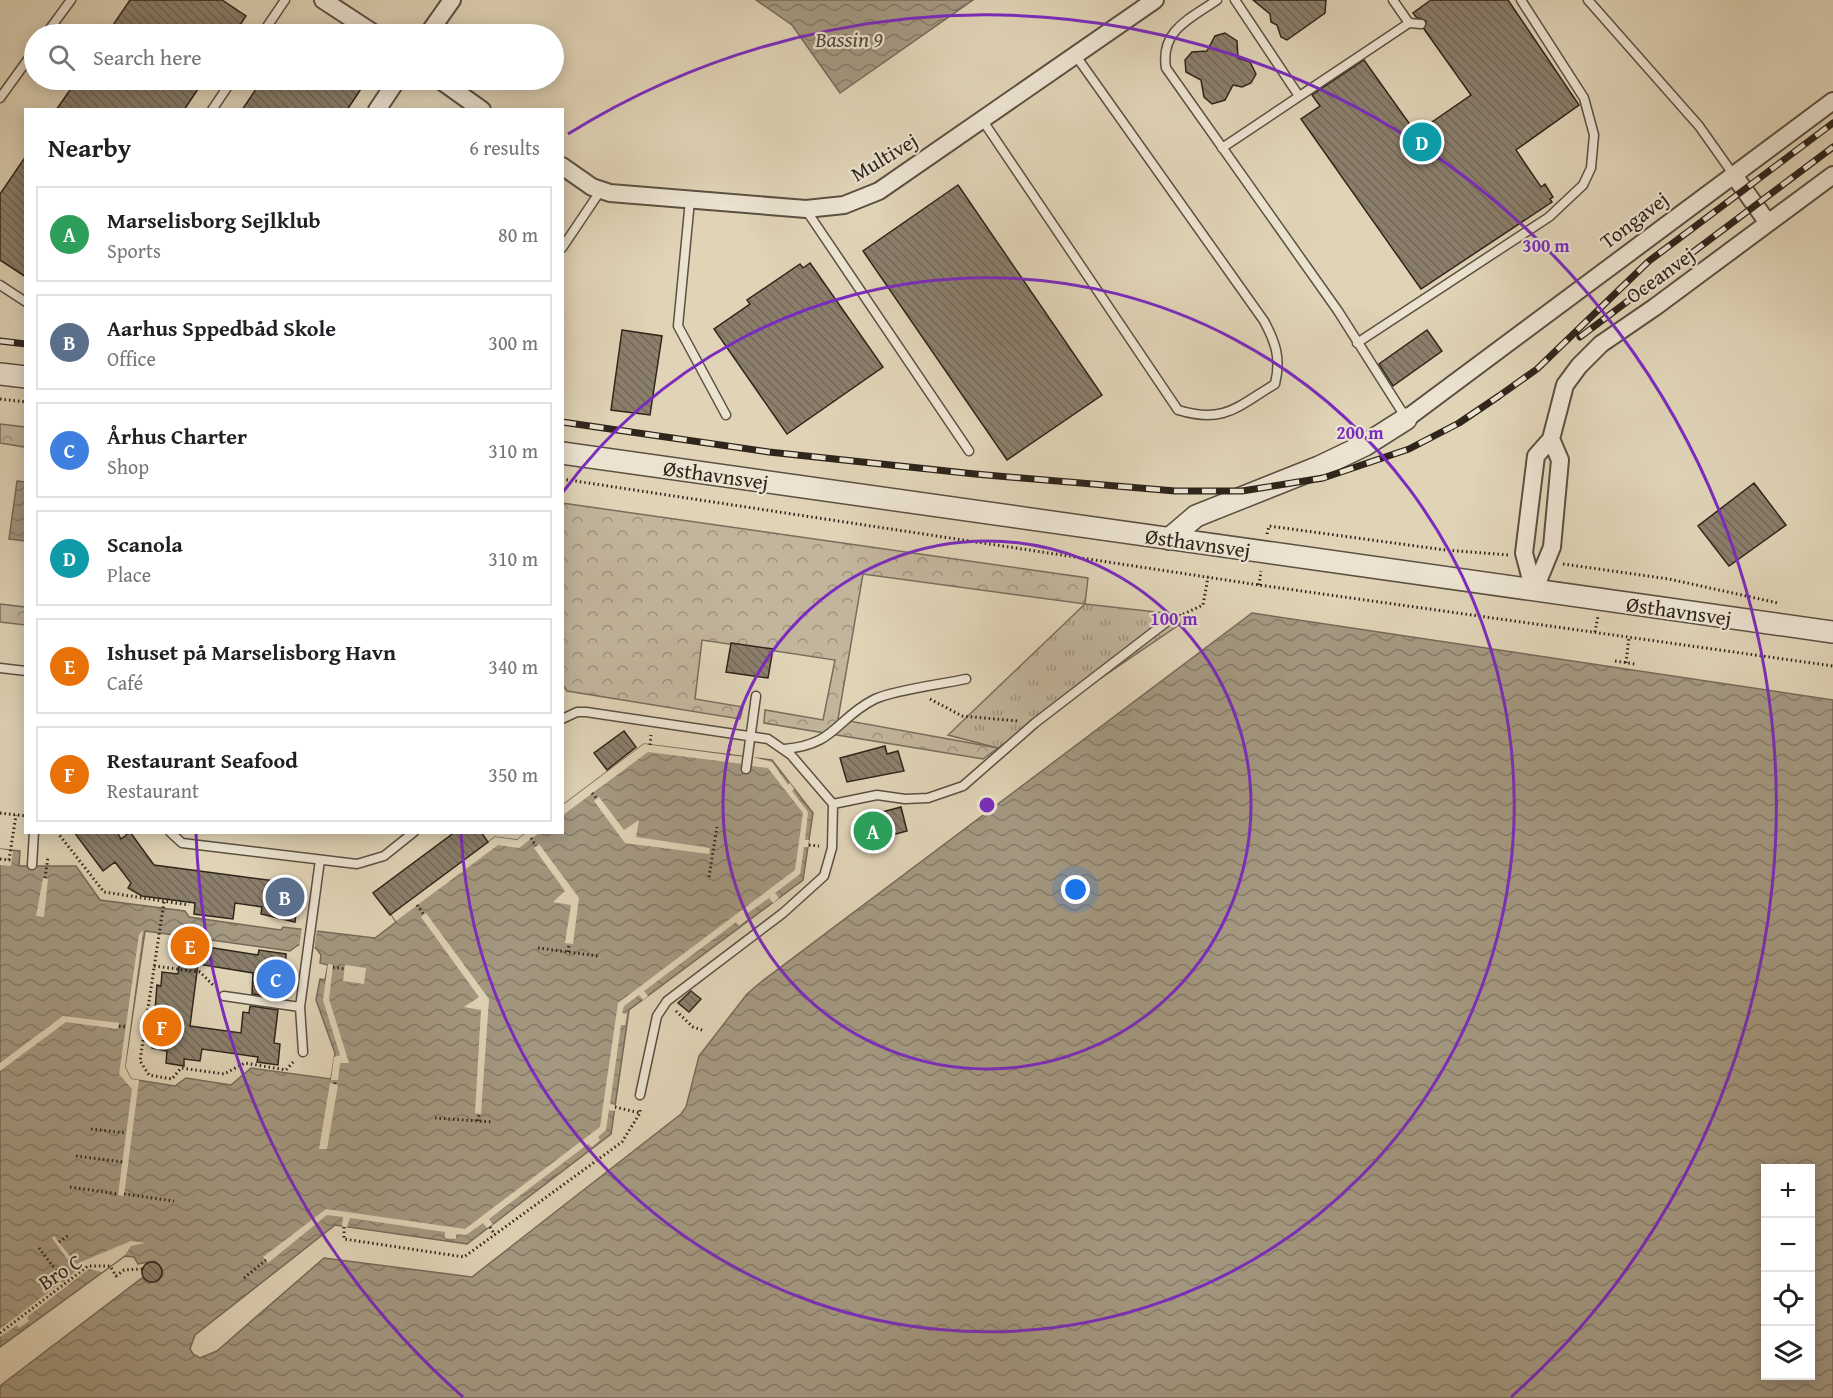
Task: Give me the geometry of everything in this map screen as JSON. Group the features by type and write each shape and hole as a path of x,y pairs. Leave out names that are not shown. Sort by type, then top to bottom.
{"street":[{"path":"323,0 360,24"},
{"path":"435,24 452,0"},
{"name":"Multivej","path":"564,167 610,193 806,209 844,206 879,191 1155,0"},
{"path":"377,108 390,90"},
{"path":"454,90 479,108"},
{"name":"Tongavej","path":"1406,419 1833,101"},
{"path":"1733,174 1768,223"},
{"name":"Oceanvej","path":"1534,591 1525,558 1536,456 1551,439 1565,386 1579,366 1600,344 1833,175"},
{"path":"0,374 24,377"},
{"path":"1168,539 1196,516 1319,467 1365,445 1406,419"},
{"path":"1534,591 1551,547 1560,460 1551,439"},
{"name":"Østhavnsvej","path":"564,453 1833,632"}],"lane":[{"path":"53,24 71,0"},
{"path":"269,24 285,0"},
{"path":"1217,0 1173,31 1166,42 1164,54 1166,68 1338,311 1406,419"},
{"path":"1234,0 1299,96"},
{"path":"1393,0 1409,23"},
{"path":"1357,343 1549,217 1583,185 1591,168 1594,135 1584,98 1521,0"},
{"path":"1588,0 1699,126 1733,174"},
{"path":"1222,148 1409,23 1421,24"},
{"path":"983,121 1178,410 1200,417 1225,415 1275,384 1280,366 1276,344 1264,321 1076,56"},
{"path":"0,98 24,65"},
{"path":"213,108 225,90"},
{"path":"564,245 601,190"},
{"path":"690,200 678,326 726,415"},
{"path":"806,209 969,451"},
{"path":"0,285 24,301"},
{"path":"833,804 877,795 905,800 927,798 963,786 1035,723 1169,620"},
{"path":"0,668 24,671"},
{"path":"784,749 807,747 828,737 849,716 877,698 966,679"},
{"path":"746,769 756,696"},
{"path":"564,718 577,712 586,712 768,739 784,749 833,804 832,848 824,876 783,913 666,1002 657,1016 640,1095"},
{"path":"32,865 34,834"},
{"path":"172,834 182,843 320,860 365,863 384,856 412,834"},
{"path":"303,1052 300,1007 309,927 320,860"},
{"path":"224,996 300,1007"}],"path":[{"path":"0,399 24,402"},
{"path":"564,479 1259,585 1833,666"},
{"path":"1259,585 1269,525 1445,550 1485,551 1525,558"},
{"path":"1547,561 1669,579 1785,605"},
{"path":"1169,620 1203,605 1208,577"},
{"path":"1626,663 1629,637"},
{"path":"1615,662 1635,664"},
{"path":"915,691 962,716 1035,723"},
{"path":"650,745 652,734"},
{"path":"729,754 730,745"},
{"path":"592,793 597,799"},
{"path":"0,813 24,816"},
{"path":"0,859 9,860 16,815"},
{"path":"709,877 711,851 717,827"},
{"path":"59,834 104,892 189,905"},
{"path":"531,838 537,846"},
{"path":"809,845 816,845"},
{"path":"45,878 48,857"},
{"path":"165,902 140,1061 149,1075 172,1079 181,1068 224,1074 244,1064 286,1070 303,1052"},
{"path":"417,905 424,915"},
{"path":"568,952 569,944"},
{"path":"538,948 598,956"},
{"path":"154,966 200,972 224,996"},
{"path":"333,968 345,969"},
{"path":"666,1002 693,1027 702,1030"},
{"path":"119,1026 125,1027"},
{"path":"344,1227 344,1239 464,1257 622,1142 640,1113 640,1095"},
{"path":"615,1107 640,1113"},
{"path":"478,1121 479,1113"},
{"path":"435,1118 493,1122"},
{"path":"91,1129 126,1133"},
{"path":"76,1156 123,1162"},
{"path":"70,1187 118,1194"},
{"path":"124,1194 174,1201"},
{"path":"490,1227 495,1236"},
{"path":"59,1242 70,1234"},
{"path":"39,1248 63,1281"},
{"path":"243,1278 266,1260"},
{"name":"Bro C","path":"0,1333 88,1266 110,1266 116,1276 124,1270 142,1269"}],"green space":[{"path":"0,424 24,427 24,447 0,443"},
{"path":"564,503 1088,578 1085,604 863,574 838,719 998,748 983,759 764,723 765,710 823,720 835,660 702,640 695,699 743,707 740,719 567,691 564,687"},
{"path":"0,604 24,607 24,625 0,622"},
{"path":"1085,604 1192,616 998,748 948,735"}],"water":[{"name":"Bassin 9","path":"756,0 973,0 840,93 792,25"},
{"path":"17,481 24,482 24,541 9,539"},
{"path":"1252,613 1833,700 1833,1398 0,1398 0,1386 142,1278 148,1283 158,1281 163,1275 162,1269 155,1261 138,1264 134,1257 125,1256 0,1347 0,849 20,851 19,866 76,866 100,900 185,911 189,917 281,930 283,927 375,938 396,922 391,914 495,837 517,840 525,834 564,834 564,804 644,744 772,760 813,813 803,880 629,1010 611,1134 467,1244 335,1225 195,1335 190,1349 200,1358 217,1351 324,1258 472,1277 681,1114 686,1107 699,1056 747,994 761,982","holes":["145,931 290,951 298,945 316,948 321,955 320,963 328,965 325,980 320,979 316,1000 335,1053 331,1079 251,1068 231,1085 186,1078 175,1086 131,1079 125,1067"]}],"pier":[{"path":"644,744 744,757 743,764 648,752 564,814 564,804"},
{"path":"753,757 772,762 788,785 790,783 794,789 792,791 808,812 805,840 809,840 808,847 804,847 800,874 775,893 779,898 773,903 769,898 745,915 748,919 739,926 736,922 644,991 648,996 643,1000 639,995 624,1006 622,1013 627,1014 625,1025 621,1025 610,1104 615,1105 615,1111 609,1110 606,1130 598,1137 600,1140 592,1147 588,1144 489,1219 493,1224 487,1228 483,1223 466,1235 456,1234 456,1239 445,1238 445,1232 350,1218 347,1227 344,1227 342,1226 343,1217 327,1215 268,1263 263,1257 326,1209 465,1229 600,1127 618,1003 795,870 803,813 768,768 752,766"},
{"path":"599,797 624,830 639,820 636,837 710,848 709,854 625,843 594,801"},
{"path":"525,834 538,834 519,848 498,845 396,921 391,914 495,837 517,840"},
{"path":"539,844 579,898 573,944 565,943 571,905 553,902 565,891 534,848"},
{"path":"0,849 13,851 11,866 0,865"},
{"path":"43,878 48,879 44,917 36,916"},
{"path":"426,913 489,999 481,1114 475,1113 481,1010 464,1007 479,997 421,917"},
{"path":"302,927 317,929 314,951 299,948"},
{"path":"143,930 125,1067 131,1079 139,1080 124,1196 118,1195 132,1089 119,1074 139,935"},
{"path":"328,964 333,965 329,999 349,1063 340,1063 338,1080 331,1080 334,1057 340,1055 323,1000"},
{"path":"345,965 366,968 364,984 343,981"},
{"path":"63,1016 119,1023 118,1029 66,1022 0,1071 0,1063"},
{"path":"330,1083 338,1085 327,1149 319,1149"},
{"path":"54,1236 76,1264 131,1241 145,1243 131,1246 125,1255 102,1272 89,1269 27,1317 29,1321 19,1328 17,1325 0,1337 0,1329 76,1271 52,1238"}],"building":[{"path":"130,0 222,0 246,16 241,24 114,24"},
{"path":"1253,0 1326,0 1325,13 1287,40 1281,37 1277,25 1271,22 1270,14"},
{"path":"1431,0 1508,0 1579,105 1516,150 1541,187 1545,184 1553,197 1550,199 1552,202 1421,289 1301,119 1320,106 1312,95 1364,60 1416,133 1471,95 1424,29 1426,21 1416,17 1413,13"},
{"path":"1225,33 1237,41 1238,58 1250,62 1256,74 1251,83 1242,87 1233,85 1225,100 1212,104 1204,97 1201,80 1186,72 1185,60 1192,52 1207,51 1215,36"},
{"path":"70,90 197,90 185,108 57,108"},
{"path":"255,90 360,90 348,108 243,108"},
{"path":"24,159 24,276 0,260 0,194"},
{"path":"958,185 1102,395 1007,460 863,251"},
{"path":"810,263 883,367 787,434 714,329 750,304 747,300 800,264 803,268"},
{"path":"622,330 662,336 650,415 611,410"},
{"path":"1427,330 1442,351 1393,386 1379,364"},
{"path":"1754,483 1786,525 1729,566 1698,526"},
{"path":"731,643 773,649 768,678 726,672"},
{"path":"624,731 636,747 607,770 594,753"},
{"path":"885,746 887,754 898,751 904,771 847,782 840,758"},
{"path":"901,807 907,831 862,843 856,819"},
{"path":"75,834 118,834 121,839 131,834 154,865 283,882 283,885 299,888 295,922 261,914 262,907 235,903 233,919 194,914 195,903 142,896 128,888 131,883 115,862 103,871"},
{"path":"452,834 482,834 488,842 390,915 373,893"},
{"path":"182,943 258,955 259,950 286,954 285,984 282,983 280,998 252,994 253,973 198,964 190,1026 241,1033 243,1012 249,1013 250,1006 278,1010 274,1043 280,1044 278,1065 257,1062 258,1057 202,1049 200,1061 184,1059 184,1066 166,1063 167,1051 152,1048 157,985 161,986 162,972 178,974"},
{"path":"691,991 701,999 689,1012 678,1003"},
{"path":"152,1262 159,1265 162,1272 159,1279 152,1282 145,1279 142,1272 145,1265"}],"railway":[{"path":"564,422 769,452 975,474 1175,491 1242,491 1323,478 1409,449 1459,423 1499,396 1537,369 1649,261 1833,123"},
{"path":"1580,337 1833,147"},
{"path":"0,341 24,344"}],"place":[{"name":"Scanola","path":"1422,142"},
{"name":"Marselisborg Sejlklub","path":"873,831"},
{"name":"Aarhus Sppedbåd Skole","path":"285,897"},
{"name":"Ishuset på Marselisborg Havn","path":"190,946"},
{"name":"Århus Charter","path":"276,979"},
{"name":"Restaurant Seafood","path":"162,1027"}]}
